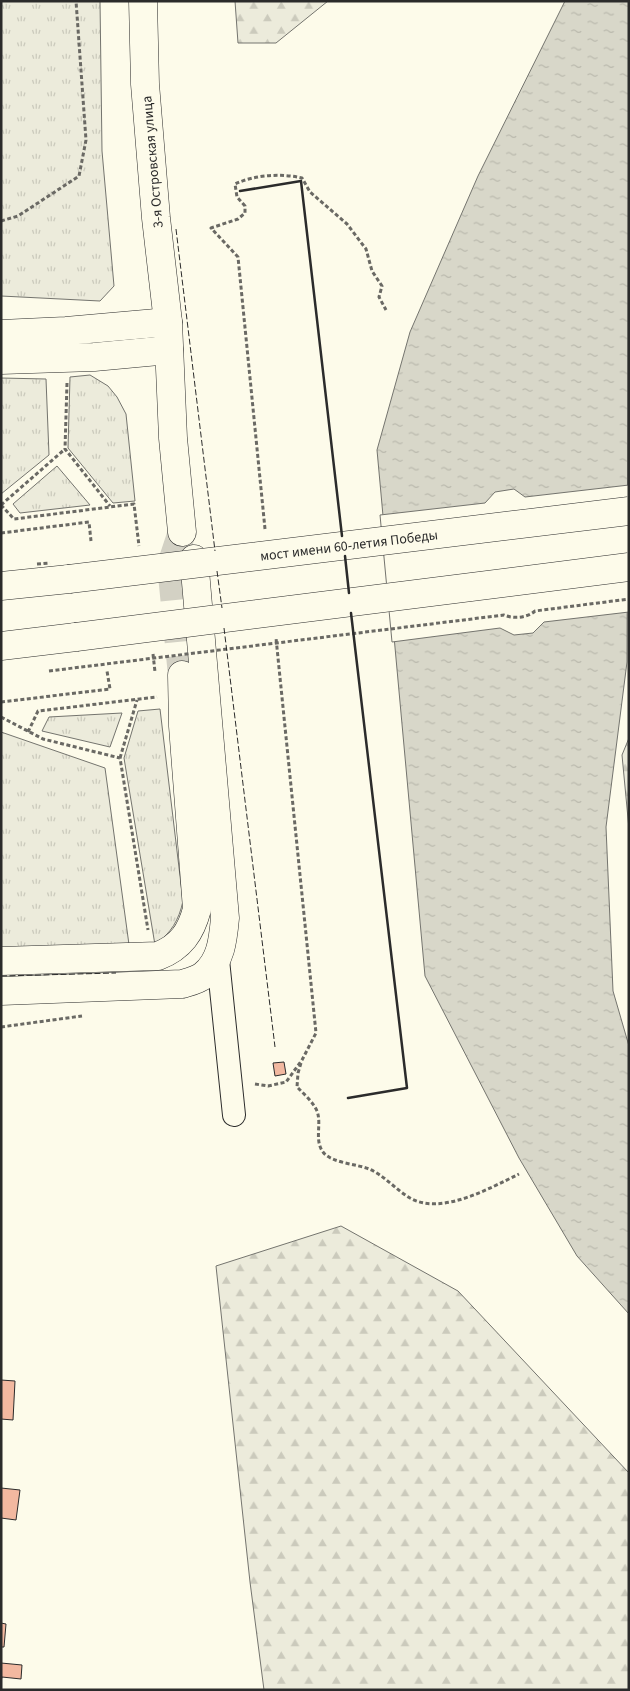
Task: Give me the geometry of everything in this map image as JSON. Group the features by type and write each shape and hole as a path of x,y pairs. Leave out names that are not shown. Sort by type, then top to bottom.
{"main road":[{"name":"3-я Островская улица","path":"144,1 145,84 156,218 168,322 173,438 182,532"},
{"path":"1,334 66,331 168,322"},
{"path":"1,360 94,357 168,350"},
{"name":"мост имени 60-летия Победы","path":"1,586 629,511"},
{"path":"1,991 182,984 203,976 218,960 226,918 194,559"},
{"path":"1,646 629,567"},
{"path":"1,961 158,956 171,951 192,927 197,909 183,726 182,675"}],"street":[{"path":"218,960 234,1115"}],"path":[{"path":"1,221 18,216 79,176 86,140 76,1"},
{"path":"266,532 238,257 211,228 238,219 245,213 244,206 236,197 235,184 244,180 264,177 290,175 302,178 310,192 347,224 366,250 372,271 382,286 379,297 386,310"},
{"path":"65,449 1,505 14,519 111,506 65,449 68,373"},
{"path":"1,533 89,522 92,541"},
{"path":"49,671 504,615 511,618 530,615 535,611 629,599"},
{"path":"230,1080 268,1086 286,1082 302,1060 316,1033 276,630"},
{"path":"1,702 110,689 107,671"},
{"path":"28,732 38,711 137,700 120,758 149,935"},
{"path":"1,717 43,739 120,758"},
{"path":"1,1027 91,1015"},
{"path":"302,1060 298,1073 297,1088 309,1099 317,1111 319,1125 318,1140 323,1153 336,1160 370,1169 412,1199 432,1204 465,1199 519,1174"}],"green space":[{"path":"1,1 100,1 102,151 114,286 100,301 1,296"},
{"path":"235,1 328,1 276,43 238,43"},
{"path":"90,375 108,386 117,397 126,414 135,501 113,503 68,448 70,377"},
{"path":"1,378 46,379 49,455 1,494"},
{"path":"57,466 90,505 20,513 13,504"},
{"path":"160,709 183,901 174,926 155,945 124,758 138,711"},
{"path":"122,713 110,747 42,731 49,717"},
{"path":"1,732 105,768 130,952 1,955"},
{"path":"629,738 629,829 622,755"},
{"path":"341,1226 458,1291 629,1473 629,1690 264,1690 250,1582 216,1266"}],"water":[{"path":"565,1 629,1 627,662 606,827 613,991 629,1046 629,1314 577,1256 519,1158 425,976 377,450 410,332 478,176"}],"pier":[{"path":"629,485 629,612 544,622 533,633 514,635 500,628 392,642 380,515 485,503 495,492 514,489 525,497"}],"building":[{"path":"284,1062 286,1074 275,1076 273,1063"},
{"path":"1,1380 15,1381 13,1420 1,1419"},
{"path":"1,1488 20,1490 16,1520 1,1518"},
{"path":"1,1623 6,1624 4,1647 1,1647"},
{"path":"1,1663 22,1665 21,1679 2,1677 1,1681"}],"tunnel":[{"path":"182,532 171,565 182,675"}],"fence":[{"path":"176,229 215,551"},
{"path":"217,571 222,608"},
{"path":"224,628 275,1047"},
{"path":"1,976 116,973"}],"wall":[{"path":"240,191 301,181 342,536"},
{"path":"345,556 349,593"},
{"path":"348,1098 407,1088 351,613"}]}
